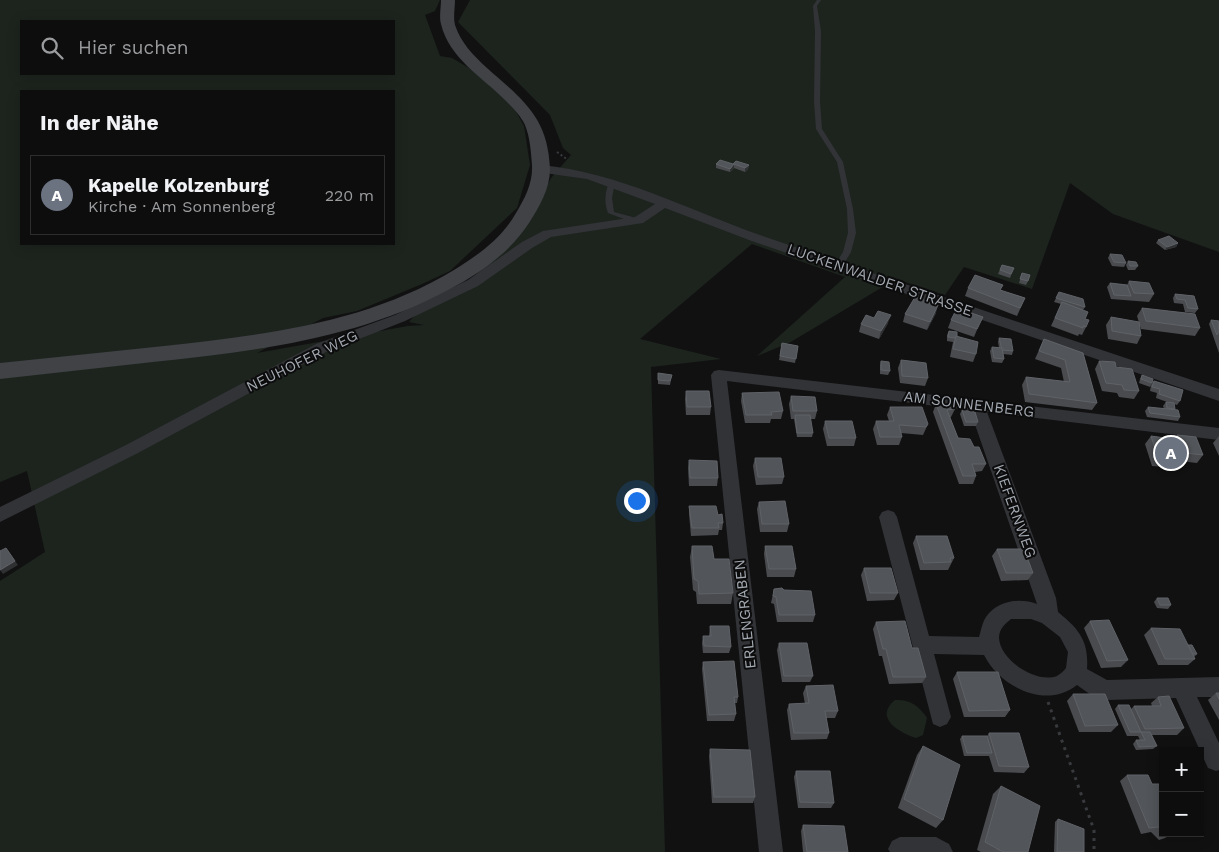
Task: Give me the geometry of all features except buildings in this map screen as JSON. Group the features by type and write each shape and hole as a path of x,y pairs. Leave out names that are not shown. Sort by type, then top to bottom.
{"main road":[{"path":"0,371 268,342 350,323 399,306 474,267 504,242 526,214 540,184 541,168 538,139 526,114 510,95 468,59 456,44 446,22 448,0"}],"street":[{"name":"LUCKENWALDER STRASSE","path":"541,168 567,170 612,182 663,203 839,265 1219,395"},
{"name":"NEUHOFER WEG","path":"0,515 132,449 321,348 400,318 473,284 527,245 548,234 638,220 653,212 663,203"},
{"name":"AM SONNENBERG","path":"719,375 1219,434"},
{"name":"ERLENGRABEN","path":"719,375 771,852"},
{"name":"KIEFERNWEG","path":"976,405 1046,598 1049,617"},
{"path":"888,517 940,717"},
{"path":"1006,610 1030,610 1049,617 1067,631 1078,651 1076,673 1060,685 1042,687 1014,676 999,663 990,646 988,630 996,617 1006,610"},
{"path":"922,645 990,646"},
{"path":"1076,673 1098,688 1107,690 1219,687"},
{"path":"1182,688 1216,760"},
{"path":"900,848 936,849 941,852"}],"lane":[{"path":"819,0 816,6 818,31 817,102 820,129 840,162 851,217 852,233 847,252 839,265"},
{"path":"612,182 608,192 608,205 612,213 638,220"}],"path":[{"path":"1042,687 1094,830 1094,852"}],"shaded area":[{"path":"0,0 440,0 435,11 425,15 440,56 452,58 479,74 514,108 524,126 530,165 517,208 450,271 357,311 323,318 257,353 408,326 424,325 409,322 421,308 458,293 532,216 551,178 571,155 563,148 550,115 458,22 470,0 1219,0 1219,252 1113,214 1070,183 1032,289 964,267 945,295 896,279 789,343 757,356 845,277 752,244 640,339 721,359 651,367 665,852 0,852 0,581 45,552 27,471 0,482"},
{"path":"895,700 910,702 924,714 927,718 923,735 916,738 891,724 887,713"}],"place":[{"name":"Kapelle Kolzenburg","path":"1171,453"}]}
